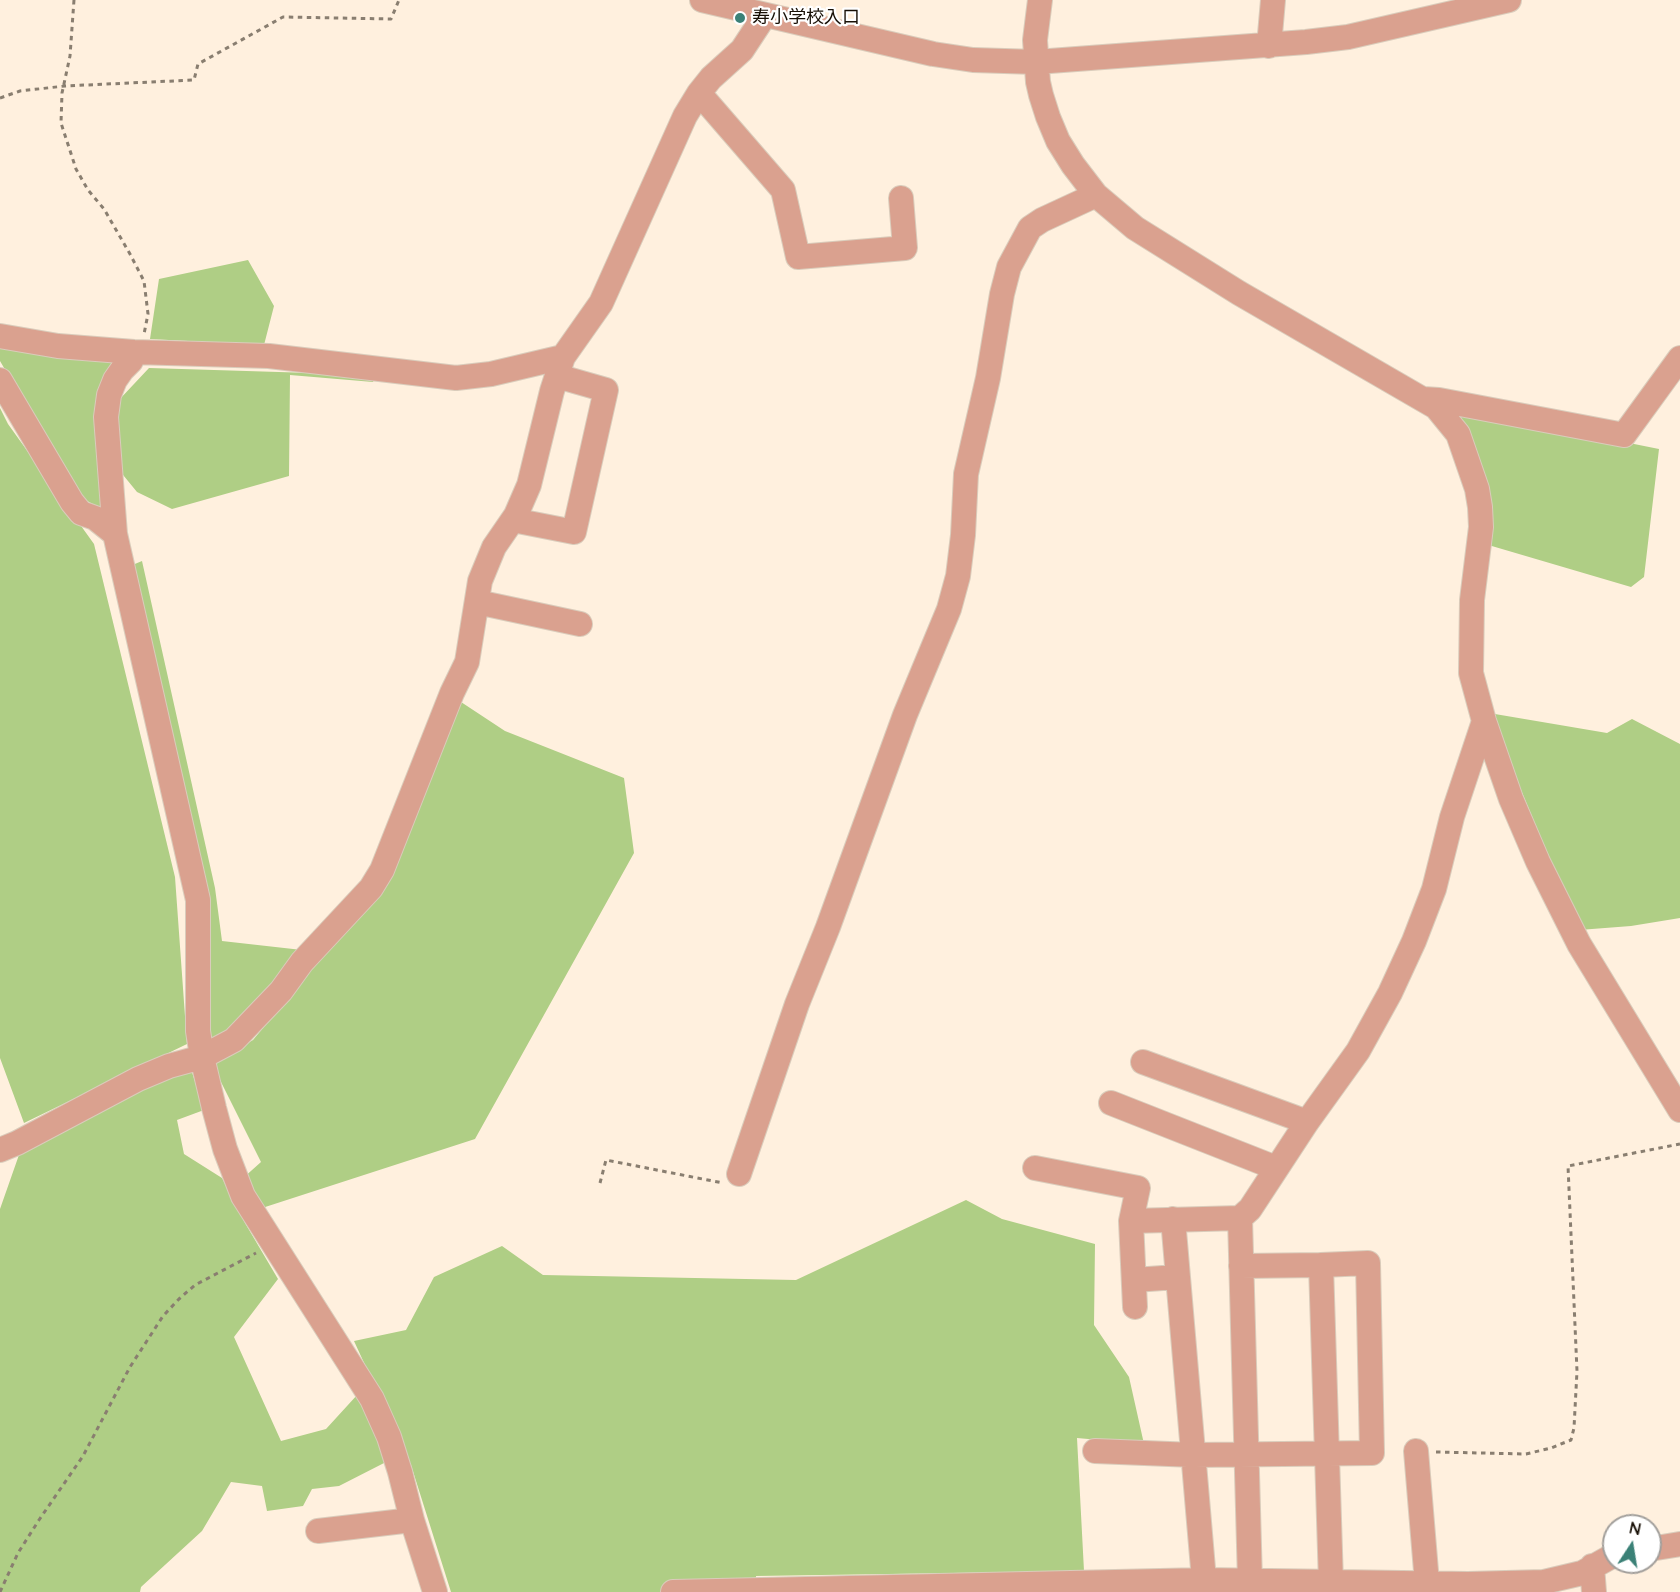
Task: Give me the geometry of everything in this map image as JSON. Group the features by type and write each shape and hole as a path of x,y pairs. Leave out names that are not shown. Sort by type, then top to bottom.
{"street":[{"path":"702,0 933,54 973,60 1036,63 1269,46 1348,36 1509,0"},
{"path":"1040,0 1035,40 1041,94 1051,125 1073,165 1096,195 1135,228 1239,293 1436,407 1458,434 1477,489 1481,527 1472,600 1471,673 1484,722 1511,799 1538,862 1574,933 1680,1110"},
{"path":"1269,46 1273,0"},
{"path":"0,1150 138,1079 169,1066 202,1057 234,1040 371,888 382,870 452,693 467,662 480,581 494,547 513,520 530,485 560,367 602,303 685,116 711,78 742,50 765,15"},
{"path":"699,93 783,190 798,257 905,248 901,198"},
{"path":"739,1174 796,1004 828,927 905,715 949,609 958,576 966,474 988,378 1002,294 1009,267 1030,228 1096,195"},
{"path":"0,336 58,346 137,352 269,356 456,378 491,374 548,359 606,390 574,532 513,520"},
{"path":"137,352 115,380 109,395 106,417 115,534 198,900 198,1031 202,1057 225,1149 243,1196 372,1399 389,1437 435,1592"},
{"path":"1421,399 1439,400 1624,435 1680,358"},
{"path":"0,380 72,502 81,513 95,518 115,534"},
{"path":"477,602 580,624"},
{"path":"1131,1221 1240,1218 1250,1209 1276,1167 1358,1051 1390,993 1414,941 1434,889 1452,818 1484,722"},
{"path":"1143,1062 1307,1122"},
{"path":"1111,1103 1276,1167"},
{"path":"1035,1168 1138,1188 1131,1221 1135,1307"},
{"path":"1240,1218 1250,1582"},
{"path":"1173,1219 1204,1580"},
{"path":"1095,1451 1246,1456 1372,1453 1368,1263 1241,1266"},
{"path":"1321,1265 1331,1583"},
{"path":"1134,1280 1177,1277"},
{"path":"1416,1451 1427,1583"},
{"path":"318,1530 412,1520"},
{"path":"1662,1547 1680,1544"},
{"path":"673,1592 1204,1580 1331,1583 1544,1582 1582,1573 1602,1561"},
{"path":"1592,1566 1594,1592"}],"path":[{"path":"74,0 70,56 62,93 61,123 76,169 88,190 104,209 144,281 148,314 137,352"},
{"path":"0,98 20,91 65,86 194,80 198,64 283,17 391,19 399,0"},
{"path":"1416,1451 1526,1454 1571,1440 1574,1428 1577,1371 1568,1166 1680,1144"},
{"path":"600,1183 606,1160 736,1186 739,1174"},
{"path":"0,1592 18,1553 83,1456 130,1367 163,1316 195,1285 263,1250"}],"green space":[{"path":"248,260 274,306 264,345 150,339 159,279"},
{"path":"0,346 112,362 97,391 105,511 80,497 0,361"},
{"path":"149,368 376,375 373,382 290,375 289,476 172,509 137,492 119,470 118,401"},
{"path":"0,408 8,424 94,544 175,877 187,1044 24,1123 0,1058"},
{"path":"1455,408 1659,449 1644,577 1631,587 1485,544"},
{"path":"142,561 215,888 222,941 302,950 242,1021 222,1038 209,1038 130,566"},
{"path":"461,702 505,731 624,778 634,853 475,1139 259,1209 242,1179 261,1162 212,1064 253,1040 381,886"},
{"path":"1489,713 1607,733 1632,719 1680,744 1680,918 1631,926 1579,930"},
{"path":"191,1069 204,1110 177,1120 184,1154 222,1178 278,1279 234,1337 281,1441 326,1429 358,1394 386,1462 339,1486 312,1489 303,1506 267,1511 262,1486 231,1482 202,1531 141,1587 140,1592 0,1592 0,1209 20,1152 144,1085"},
{"path":"966,1200 1002,1219 1095,1244 1094,1325 1129,1377 1144,1444 1077,1438 1084,1571 756,1576 757,1592 451,1592 411,1465 354,1341 406,1330 434,1277 502,1246 543,1275 796,1280"}],"place":[{"name":"寿小学校入口","path":"740,18"}]}
